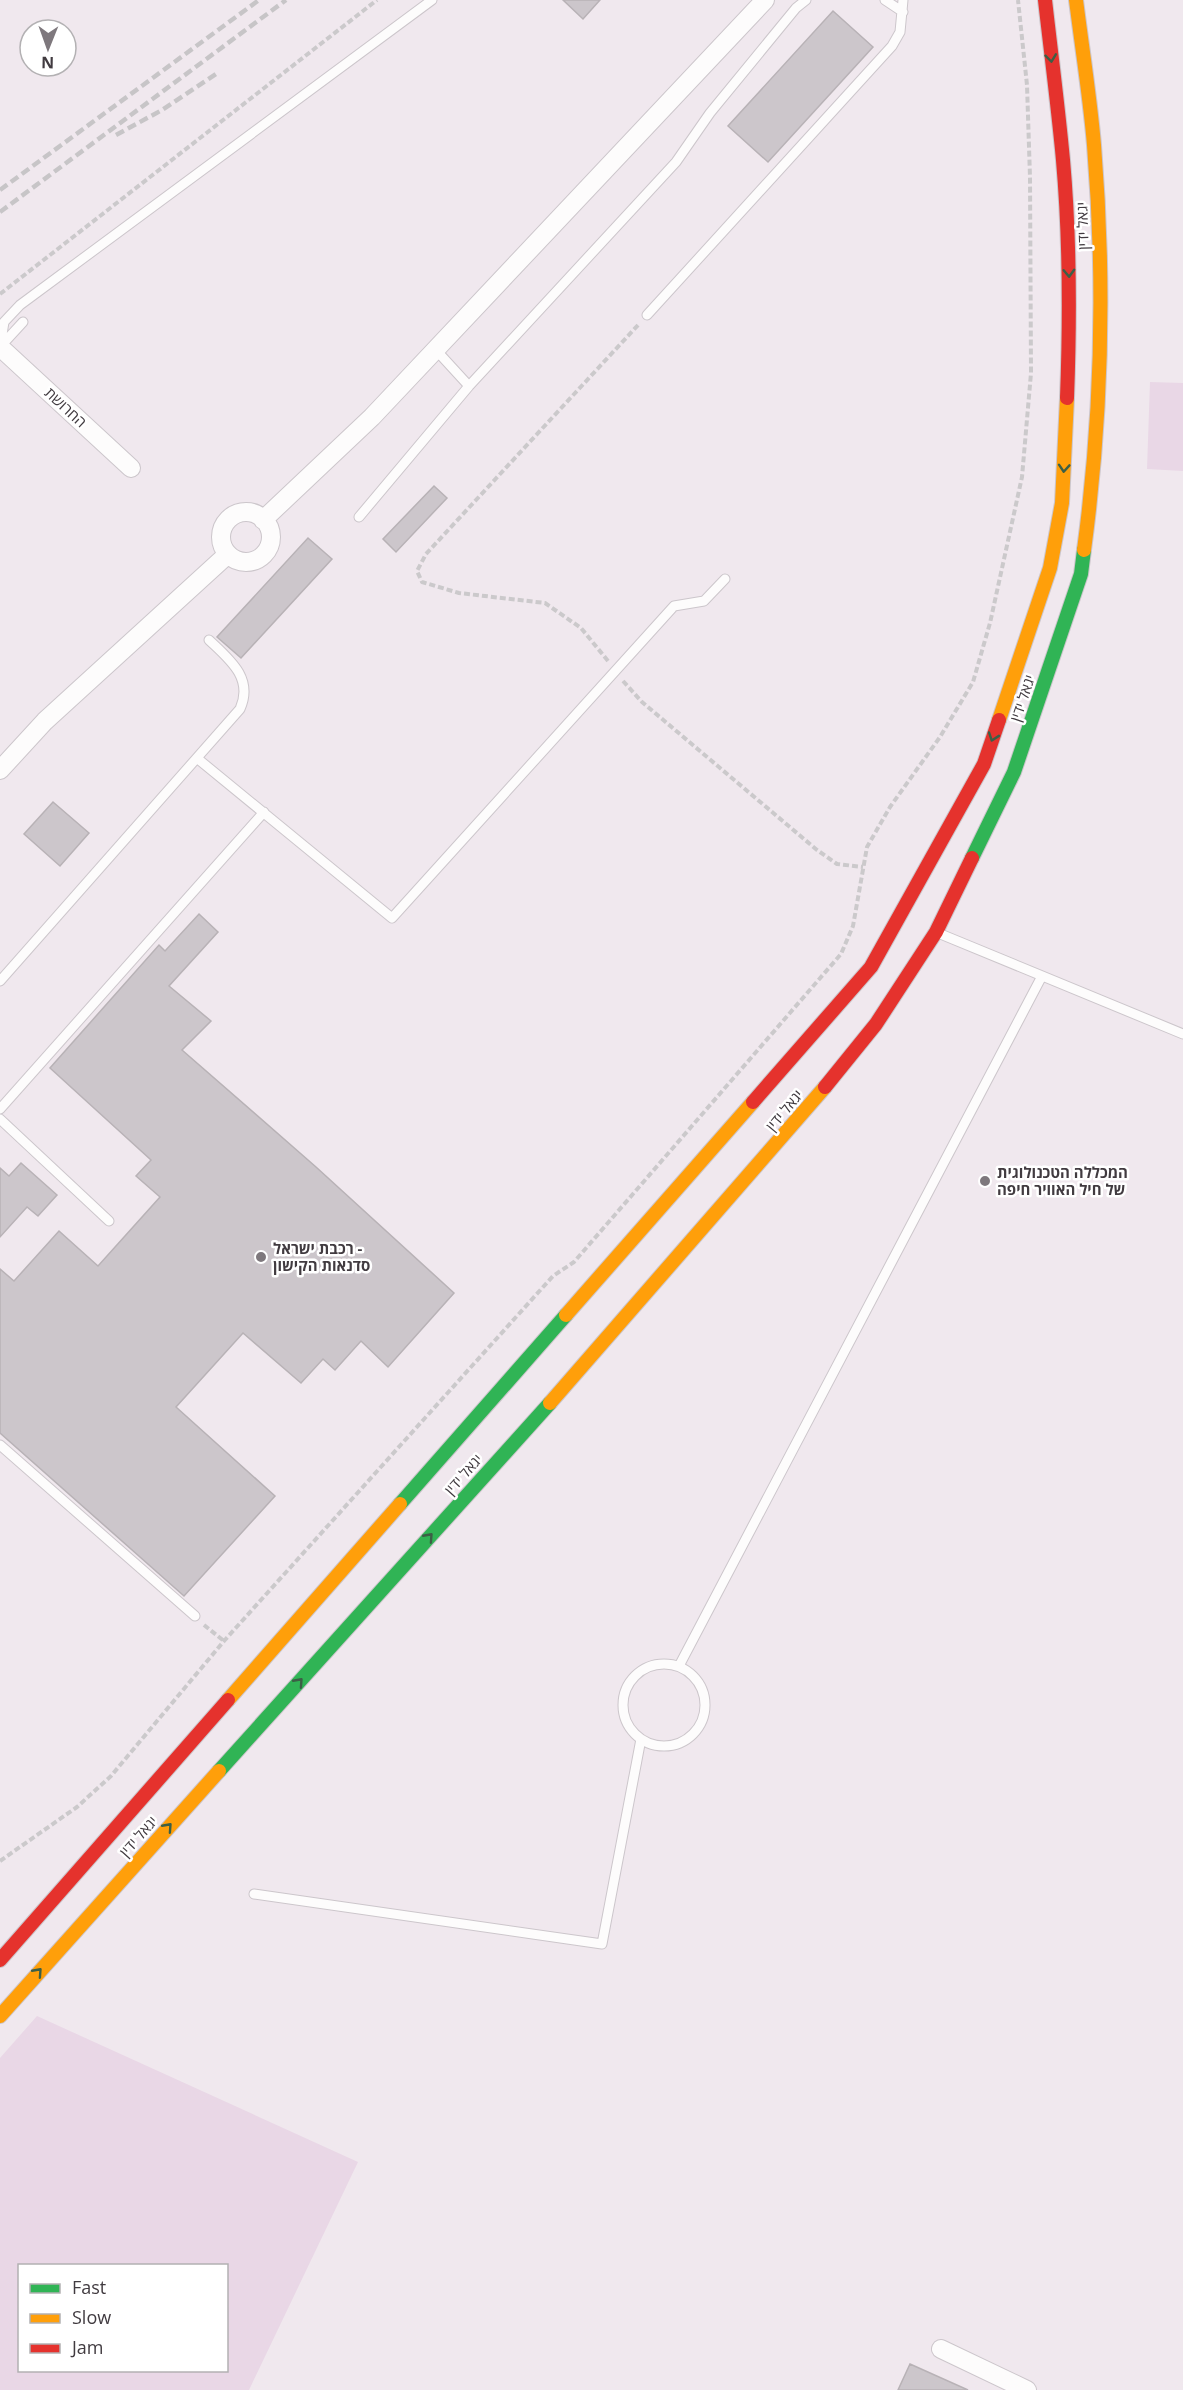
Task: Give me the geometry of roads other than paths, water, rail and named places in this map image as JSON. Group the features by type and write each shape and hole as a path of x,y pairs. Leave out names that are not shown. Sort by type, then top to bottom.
{"main road":[{"name":"יגאל ידין","path":"0,1960 872,967 984,764 1050,568 1062,503 1070,318 1068,248 1063,160 1045,0"},
{"name":"יגאל ידין","path":"0,2016 555,1397 804,1114 876,1024 936,932 1014,772 1081,574 1090,507 1097,420 1101,302 1094,145 1076,0"}],"street":[{"path":"263,520 340,448 436,350 765,0"},
{"name":"החרושת","path":"2,353 131,468"},
{"path":"246,512 257,515 263,520 269,530 270,538 263,555 245,562 234,559 228,554 221,537 222,529 228,519 246,512"},
{"path":"0,770 45,721 228,554"},
{"path":"941,2349 1027,2390"}],"lane":[{"path":"2,353 4,322 20,305 432,0"},
{"path":"359,517 469,386 676,162 710,113 806,0"},
{"path":"885,0 903,12"},
{"path":"647,315 892,46 900,33 903,0"},
{"path":"2,353 23,322"},
{"path":"436,350 469,386"},
{"path":"198,759 392,918 674,606 704,600 725,579"},
{"path":"0,981 236,716 244,699 242,677 236,665 209,640"},
{"path":"0,1109 264,812"},
{"path":"936,932 1183,1034"},
{"path":"679,1666 1042,976"},
{"path":"0,1119 109,1221"},
{"path":"0,1445 195,1616"},
{"path":"666,1664 679,1666 690,1673 700,1684 705,1697 705,1711 701,1724 687,1739 667,1746 653,1745 640,1739 631,1730 625,1718 623,1705 625,1692 631,1680 641,1671 652,1666 666,1664"},
{"path":"254,1894 602,1944 640,1739"}],"railway":[{"path":"0,190 259,0"},
{"path":"0,212 286,0"},
{"path":"116,135 162,110 216,74"}],"place":[{"name":"המכללה הטכנולוגית של חיל האוויר חיפה","path":"985,1181"},
{"name":"רכבת ישראל - סדנאות הקישון","path":"261,1257"}]}
